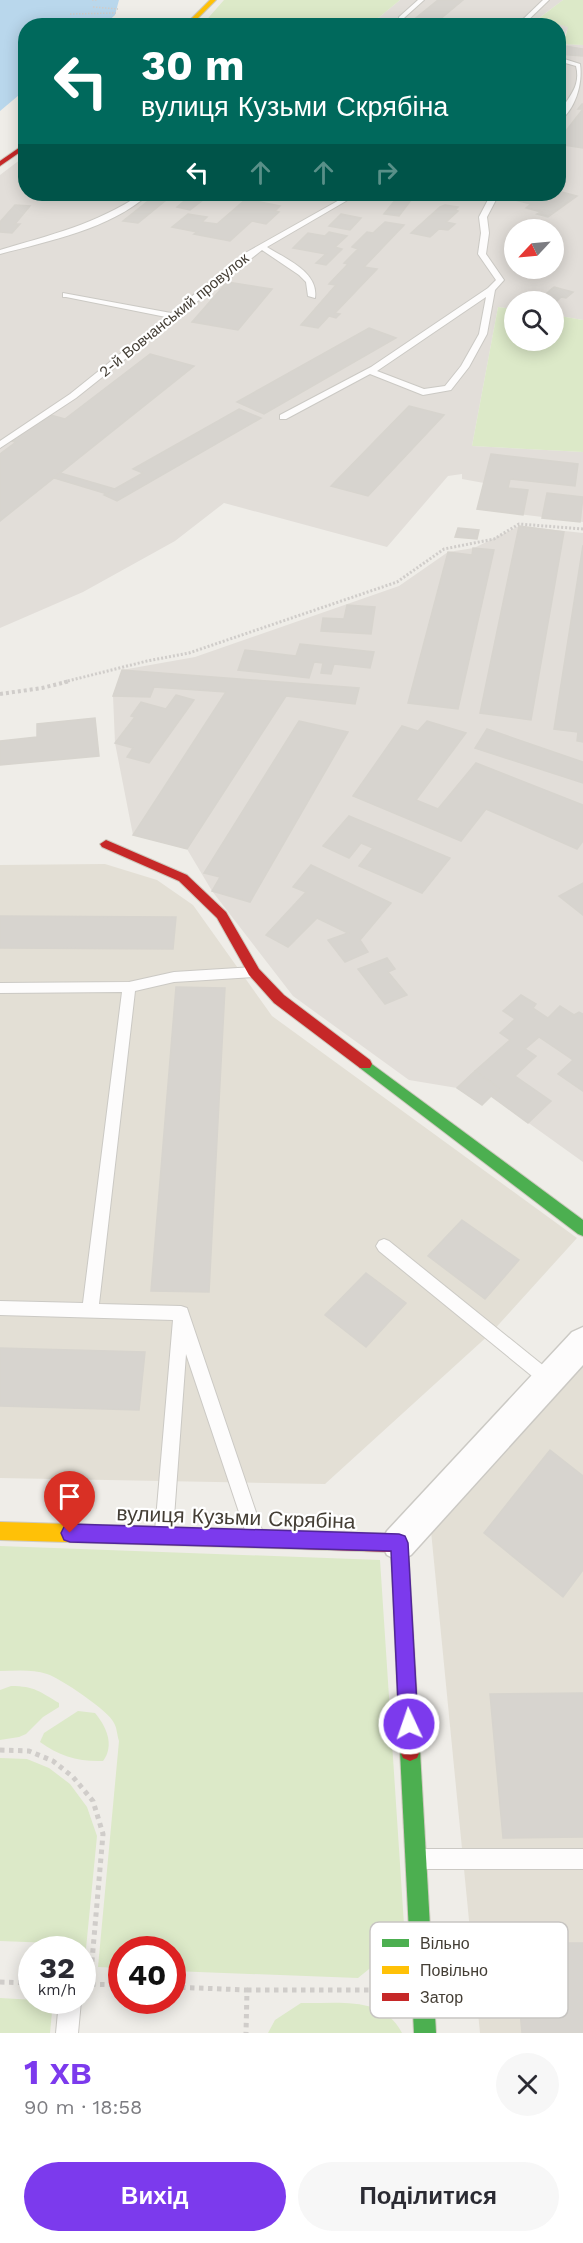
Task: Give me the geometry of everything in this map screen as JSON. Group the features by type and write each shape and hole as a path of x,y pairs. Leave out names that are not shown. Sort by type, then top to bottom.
{"street":[{"path":"196,18 213,0"},
{"path":"0,164 18,151"},
{"path":"106,844 183,878 222,915 254,972 279,999 583,1229"},
{"path":"419,1922 399,1543 583,1342"},
{"name":"вулиця Кузьми Скрябіна","path":"0,1532 399,1543"},
{"path":"424,2018 425,2033"}],"lane":[{"path":"401,18 421,0"},
{"path":"527,18 546,0"},
{"path":"566,61 578,65 582,74 577,96 566,110"},
{"path":"0,252 91,225 135,201"},
{"name":"2-й Вовчанський провулок","path":"0,445 73,396 250,254 342,201"},
{"path":"284,417 369,371 492,290 500,280 482,254 485,233 483,218 492,201"},
{"path":"262,247 302,273 310,281 312,296"},
{"path":"369,371 423,392 448,388 465,367 483,334 492,290"},
{"path":"66,295 172,316"},
{"path":"0,988 129,987 174,977 254,972"},
{"path":"90,1310 129,987"},
{"path":"384,1246 549,1380"},
{"path":"0,1308 181,1313"},
{"path":"163,1536 181,1313"},
{"path":"181,1313 255,1539"},
{"path":"416,1860 583,1859"},
{"path":"67,2033 69,2014"}],"path":[{"path":"92,0 98,0"},
{"path":"93,7 118,9"},
{"path":"70,14 116,13"},
{"path":"0,694 42,688 147,661 189,653 397,582 444,549 494,539 519,524 583,529"},
{"path":"0,1750 29,1751 53,1761 73,1777 93,1801 103,1834 94,1936"},
{"path":"0,1982 18,1983"},
{"path":"186,1988 370,1990"},
{"path":"246,2033 247,1990"}],"shaded area":[{"path":"400,0 563,0 539,18 378,18"},
{"path":"566,44 583,45 583,320 564,317 564,291 504,291 504,308 498,307 472,446 583,452 583,522 477,509 484,483 462,479 462,474 448,476 387,547 224,503 175,541 83,592 0,628 0,175 18,161 18,201 566,201"},
{"path":"519,526 583,533 583,1162 491,1096 482,1105 457,1088 409,1080 293,996 212,891 187,849 133,835 115,743 113,696 122,670 195,657 399,586 448,552 474,548"},
{"path":"105,864 157,880 193,905 272,1016 577,1238 491,1333 325,1484 0,1478 0,865"},
{"path":"583,1363 583,2033 480,2033 479,2018 568,2018 568,1922 469,1922 431,1531"}],"green space":[{"path":"224,0 400,0 378,18 208,18"},
{"path":"563,0 583,0 583,45 566,44 568,27 566,26 566,18 539,18"},
{"path":"498,307 504,308 504,351 564,351 564,317 583,320 583,452 472,446"},
{"path":"0,1546 380,1560 404,1922 370,1922 370,1968 358,1978 186,1971 186,1936 108,1936 108,1967 98,1967 119,1741 116,1729 114,1723 103,1711 62,1682 47,1674 0,1671"},
{"path":"11,1686 37,1690 59,1703 59,1707 43,1717 26,1734 0,1740 0,1690"},
{"path":"78,1711 95,1713 103,1724 109,1742 107,1755 103,1761 70,1757 40,1742 44,1733"},
{"path":"0,1758 27,1759 49,1768 70,1784 87,1807 97,1836 87,1936 18,1936 18,1942 0,1941"},
{"path":"0,1998 18,1999 18,2014 52,2014 50,2033 0,2033"},
{"path":"301,2003 358,2004 370,2007 370,2018 390,2018 402,2033 268,2033 275,2020"}],"water":[{"path":"0,0 119,0 115,15 112,18 18,18 18,96 0,111"}],"building":[{"path":"438,0 463,0 441,18 416,18"},
{"path":"566,46 583,49 583,56 566,55"},
{"path":"583,109 583,148 566,145 566,131"},
{"path":"566,193 577,196 548,217 537,214 541,212 526,208 531,204 519,201 566,201"},
{"path":"148,201 165,201 138,223 123,221"},
{"path":"184,201 202,201 190,210 177,207"},
{"path":"244,201 280,206 275,211 279,212 266,224 252,221 230,241 172,227 188,214 207,217 202,222 217,224"},
{"path":"394,201 410,201 399,216 384,214"},
{"path":"15,205 30,206 15,224 20,224 12,233 0,232 0,222"},
{"path":"445,205 458,207 455,210 458,211 446,222 455,224 448,230 439,229 430,237 411,233 440,207"},
{"path":"341,214 361,218 350,230 329,226"},
{"path":"385,222 404,225 364,267 377,269 335,313 340,314 336,318 329,316 318,328 301,325 336,285 329,284 348,264 344,263 358,249 352,247 367,232 373,233"},
{"path":"329,232 347,236 335,247 342,249 326,265 316,263 326,254 293,248 308,233 325,236"},
{"path":"227,282 272,289 238,330 192,322"},
{"path":"554,287 573,292 566,298 564,298 564,291 549,291"},
{"path":"369,328 396,338 264,414 237,402"},
{"path":"150,354 194,366 0,521 0,454 16,442 11,441 47,414 65,419"},
{"path":"409,406 444,415 368,496 331,486"},
{"path":"239,409 261,418 117,501 104,495 143,473 133,469"},
{"path":"491,454 578,464 575,486 510,479 508,488 528,490 523,515 477,509"},
{"path":"60,473 115,489 107,494 54,478"},
{"path":"547,493 583,497 580,522 542,518"},
{"path":"519,526 564,532 531,720 480,713"},
{"path":"458,528 479,530 477,539 455,537"},
{"path":"583,545 583,742 577,741 578,732 554,729"},
{"path":"473,548 494,550 458,709 408,703 448,552 472,555"},
{"path":"347,605 375,607 371,634 321,631 323,618 344,619"},
{"path":"300,644 374,652 370,668 334,664 331,674 321,673 323,663 314,662 309,678 238,670 245,650 296,656"},
{"path":"122,670 359,688 355,704 286,696 187,849 133,835 226,692 154,687 150,697 113,696"},
{"path":"176,695 194,700 149,763 127,757 133,748 115,743 135,717 131,716 141,702 166,709"},
{"path":"95,718 99,756 0,765 0,741 37,737 37,724"},
{"path":"299,721 348,732 250,902 212,891 220,877 204,873"},
{"path":"427,721 466,733 416,800 438,809 476,763 583,805 583,841 577,849 486,809 461,841 353,796 402,726 418,731"},
{"path":"487,729 583,762 583,783 475,748"},
{"path":"349,816 450,858 422,893 359,866 373,848 361,843 349,858 323,846"},
{"path":"311,865 391,903 360,940 368,952 345,962 328,940 348,933 317,918 288,947 266,935 306,892 293,887"},
{"path":"583,883 583,915 559,896"},
{"path":"0,916 176,917 173,949 0,948"},
{"path":"387,958 395,969 388,972 407,995 385,1004 358,969"},
{"path":"176,987 225,988 209,1292 151,1291"},
{"path":"521,995 536,1004 533,1008 548,1018 560,1006 574,1015 579,1012 583,1014 583,1091 558,1074 573,1060 539,1037 525,1049 536,1056 515,1076 551,1101 528,1123 491,1096 499,1088 475,1071 510,1040 500,1033 515,1019 503,1011"},
{"path":"475,1071 499,1088 482,1105 457,1088"},
{"path":"462,1220 519,1260 485,1299 428,1256"},
{"path":"366,1273 406,1303 366,1347 325,1315"},
{"path":"0,1348 145,1352 139,1410 0,1406"},
{"path":"550,1450 583,1476 583,1570 563,1597 484,1533"},
{"path":"583,1693 583,1837 503,1838 490,1694"},
{"path":"568,1943 583,1943 583,2033 522,2033 521,2018 568,2018"}],"traffic: fast":[{"path":"365,1064 583,1229"},
{"path":"410,1751 419,1922"},
{"path":"424,2018 425,2033"}],"traffic: slow":[{"path":"194,18 213,0"},
{"path":"0,1531 301,1540"}],"traffic: jam":[{"path":"0,164 18,151"},
{"path":"106,844 183,878 222,915 254,972 279,999 365,1064"},
{"path":"301,1540 399,1543 410,1751"}],"route":[{"path":"70,1533 399,1543 409,1724"}]}
